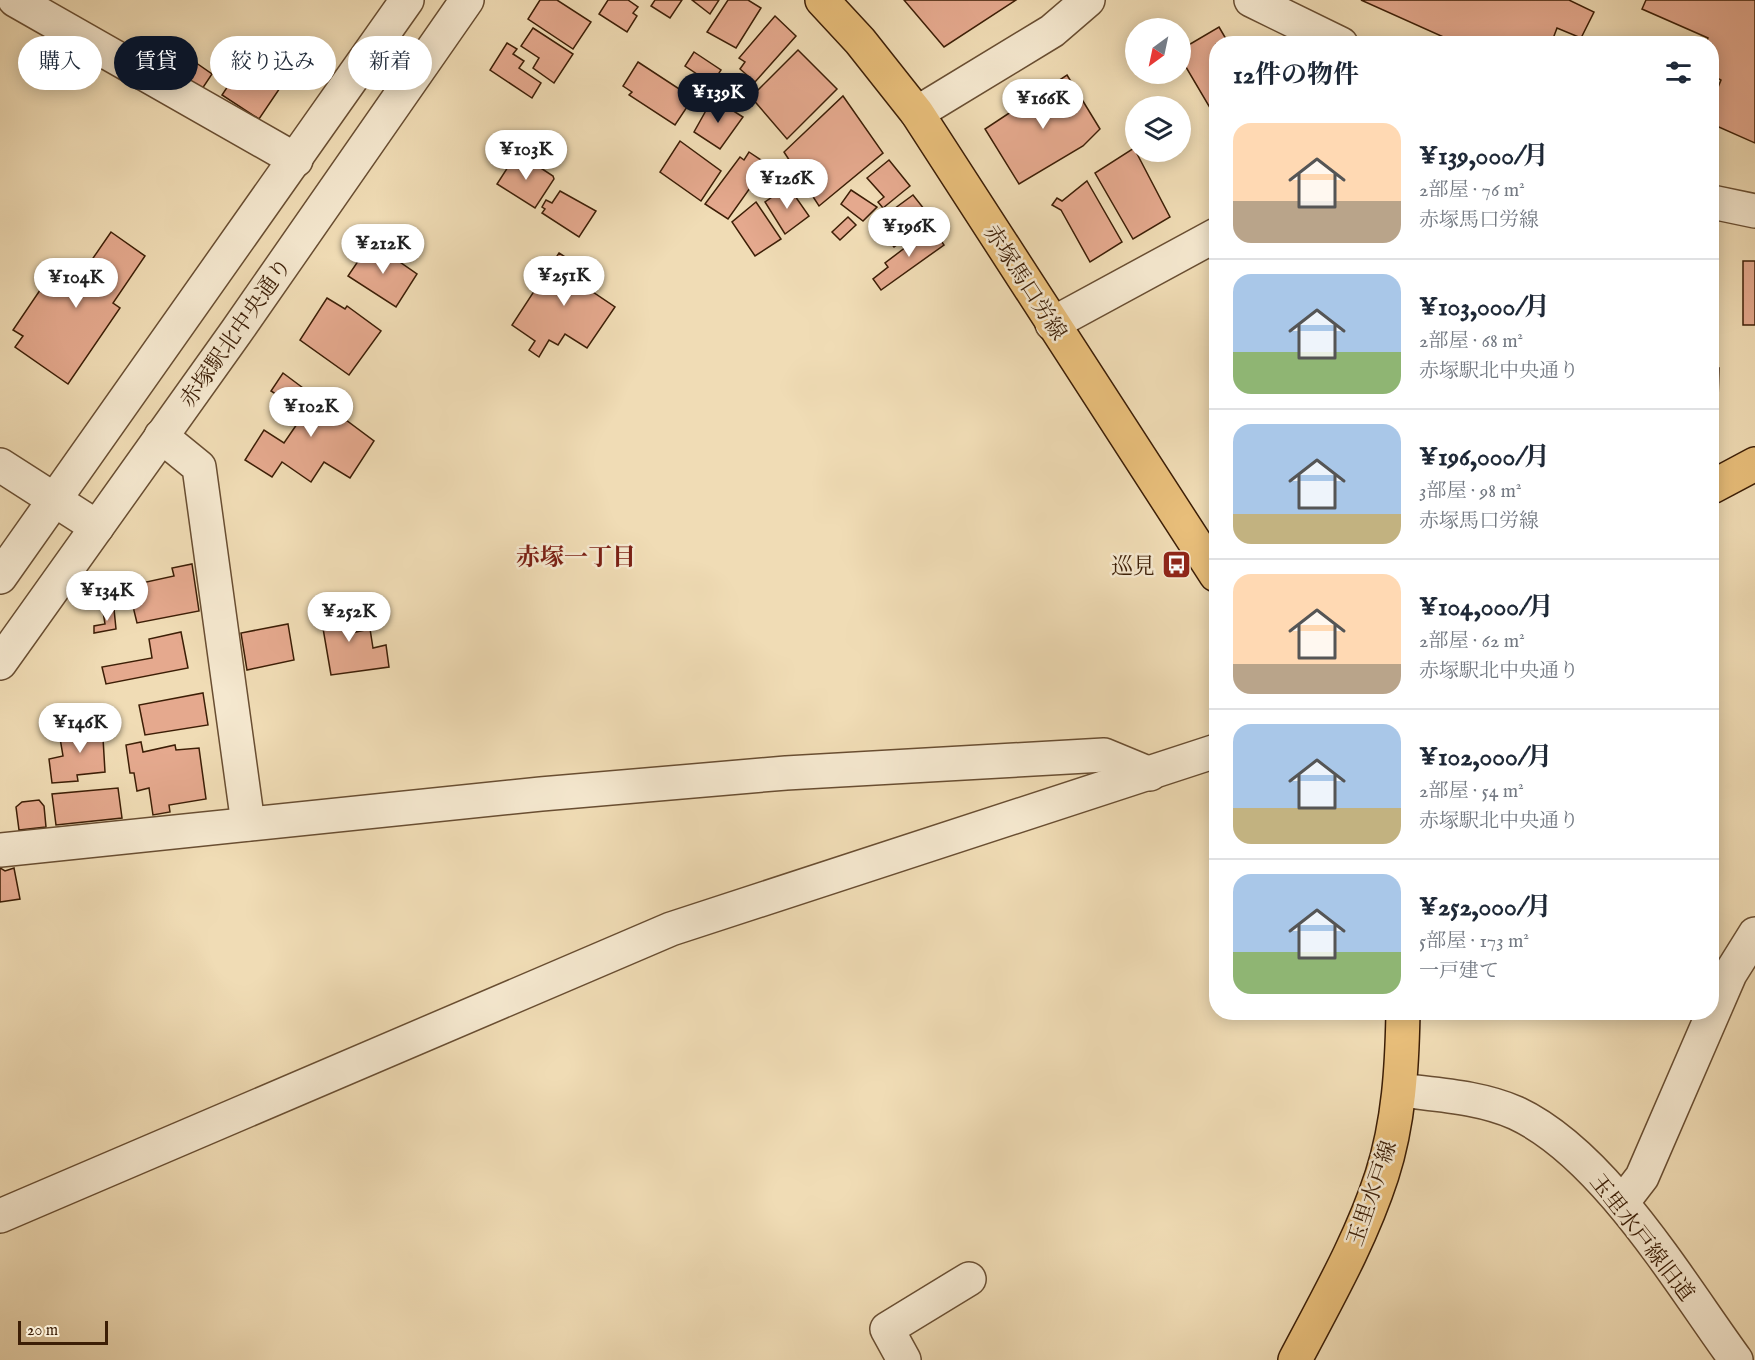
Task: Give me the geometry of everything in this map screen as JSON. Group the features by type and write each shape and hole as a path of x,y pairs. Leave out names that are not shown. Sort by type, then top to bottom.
{"main road":[{"name":"赤塚馬口労線","path":"822,0 860,42 917,113 1209,564"},
{"path":"1719,483 1755,464"},
{"name":"玉里水戸線","path":"1295,1360 1366,1219 1389,1151 1400,1090 1403,1020"}],"street":[{"path":"15,0 296,160"},
{"path":"0,577 407,0"},
{"name":"赤塚駅北中央通り","path":"0,663 467,0"},
{"path":"917,113 1052,31 1088,0"},
{"path":"1251,0 1325,36"},
{"path":"1719,203 1755,211"},
{"path":"1052,324 1209,240"},
{"path":"161,436 199,467 248,824"},
{"path":"0,465 97,526"},
{"path":"0,1216 671,929 1209,753"},
{"path":"0,850 786,773 1104,755 1150,774"},
{"path":"1719,999 1730,974 1755,934"},
{"path":"1622,1203 1642,1177 1710,1020"},
{"name":"玉里水戸線旧道","path":"1400,1090 1490,1104 1536,1124 1576,1155 1622,1203 1736,1360"},
{"path":"904,1360 887,1329 969,1279"}],"building":[{"path":"540,0 557,0 591,22 573,49 528,19"},
{"path":"608,0 628,0 638,7 633,13 637,16 627,32 599,14"},
{"path":"655,0 682,0 670,18 651,6"},
{"path":"692,0 719,0 710,14"},
{"path":"728,0 748,0 761,8 736,48 707,32"},
{"path":"904,0 1016,0 944,47"},
{"path":"1361,0 1569,0 1594,12 1582,36 1557,28 1554,36 1441,36"},
{"path":"1646,0 1755,0 1755,143 1719,127 1721,80 1719,79 1719,36 1703,36 1642,9"},
{"path":"775,16 796,36 755,82 740,69 745,62 739,58"},
{"path":"1219,27 1224,36 1209,36 1209,106 1191,76 1191,44"},
{"path":"533,28 573,54 554,83 533,68 539,58 521,46"},
{"path":"507,43 517,49 513,54 524,61 519,68 541,83 532,98 490,70"},
{"path":"798,50 837,89 787,139 751,97"},
{"path":"694,52 721,70 712,84 685,66"},
{"path":"638,62 693,98 675,125 629,95 632,92 623,86"},
{"path":"198,64 210,73 210,77 198,95 190,90 198,90"},
{"path":"1067,75 1100,129 1083,146 1019,184 985,129"},
{"path":"225,90 279,90 259,119 222,95"},
{"path":"843,96 883,153 819,206 784,152"},
{"path":"713,98 743,117 720,149 694,132"},
{"path":"680,141 721,171 701,201 660,172"},
{"path":"749,152 767,164 728,219 705,204 740,157 744,160"},
{"path":"1125,154 1125,162 1141,162 1170,217 1133,239 1095,173"},
{"path":"521,155 553,176 554,179 535,208 497,184 515,156 518,158"},
{"path":"889,160 910,186 883,208 878,202 884,197 867,178"},
{"path":"1087,181 1122,242 1090,262 1061,210 1052,205 1057,198 1062,201"},
{"path":"788,186 809,216 785,234 765,202"},
{"path":"851,190 877,207 863,221 841,204"},
{"path":"560,191 596,211 579,237 542,213 546,200 552,203"},
{"path":"913,195 932,219 894,247 875,223"},
{"path":"756,202 781,239 755,256 732,222"},
{"path":"848,217 856,225 840,240 832,232"},
{"path":"932,227 944,245 881,290 873,279 888,267 885,263"},
{"path":"111,232 145,256 113,303 120,308 68,384 15,347 23,336 13,330 57,265 78,280"},
{"path":"371,242 417,274 396,307 348,276"},
{"path":"559,253 601,280 593,292 615,307 587,348 565,334 558,345 549,340 539,357 529,350 535,341 512,325"},
{"path":"1743,261 1755,261 1755,325 1743,325"},
{"path":"327,298 345,309 347,306 381,331 349,375 300,340"},
{"path":"283,373 374,441 350,478 324,462 311,482 282,462 272,477 245,460 264,430 284,443 297,424 293,405 271,391"},
{"path":"192,564 199,611 137,623 128,586 174,576 172,568"},
{"path":"346,599 351,633 370,629 373,648 386,645 389,667 331,675 319,605"},
{"path":"114,609 116,629 94,633 94,626 105,624 103,612"},
{"path":"288,624 294,660 247,670 241,633"},
{"path":"181,632 188,668 106,684 102,667 152,658 149,639"},
{"path":"203,693 208,725 145,735 139,705"},
{"path":"102,721 105,772 77,775 78,781 52,783 49,759 63,756 60,738 76,734 74,726"},
{"path":"141,742 143,752 175,745 176,750 199,748 206,799 169,805 170,812 153,815 149,788 137,791 134,773 130,773 126,745"},
{"path":"118,788 122,818 56,825 52,794"},
{"path":"39,800 44,806 46,827 19,830 16,807 22,802"},
{"path":"0,868 5,871 14,868 20,899 0,902"}],"place":[{"name":"巡見","path":"1176,565"}],"district":[{"name":"赤塚一丁目","path":"576,557"}]}
